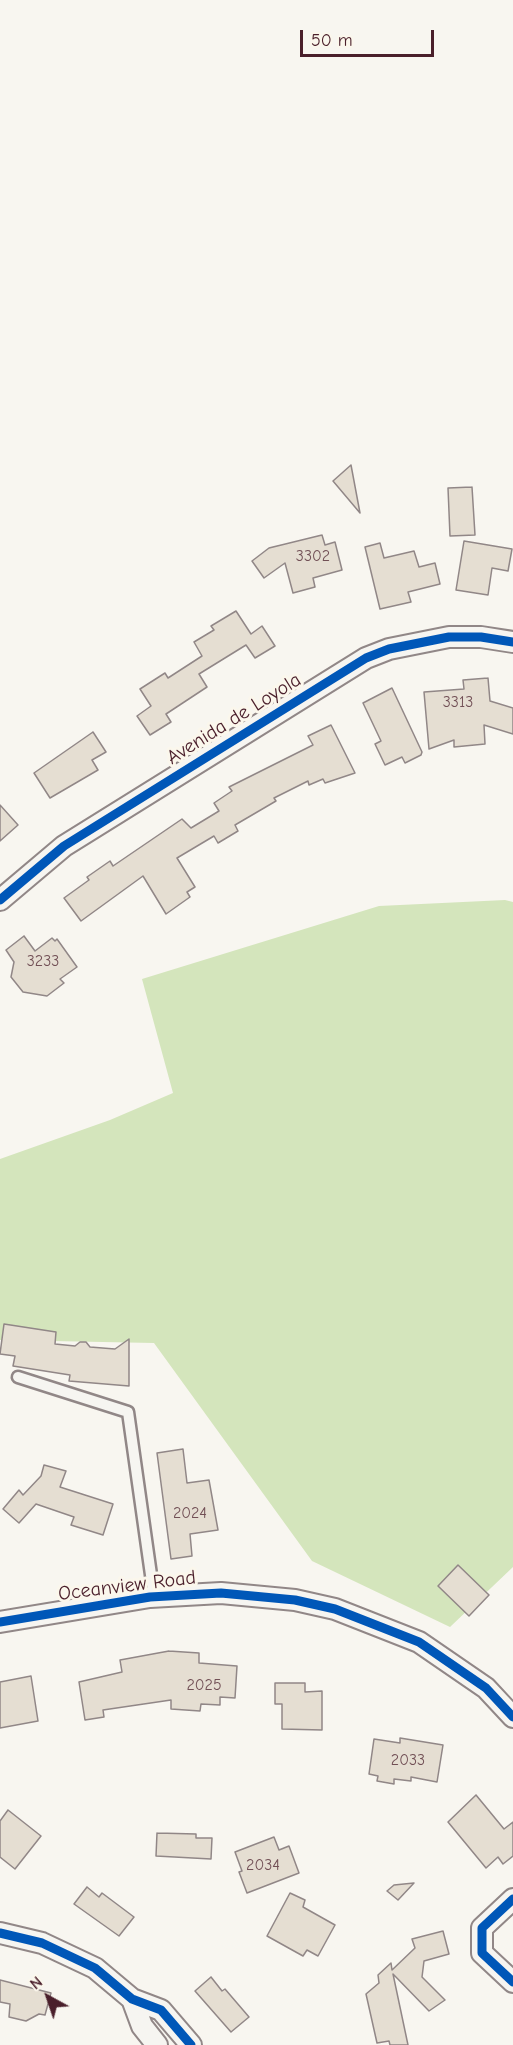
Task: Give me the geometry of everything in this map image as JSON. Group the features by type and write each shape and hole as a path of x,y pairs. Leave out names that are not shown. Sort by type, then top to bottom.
{"street":[{"name":"Avenida de Loyola","path":"0,900 64,846 366,658 389,649 449,637 481,637 513,642"},
{"name":"Oceanview Road","path":"0,1622 154,1596 222,1593 295,1600 335,1609 420,1642 486,1688 513,1717"},
{"path":"513,1899 482,1928 482,1953 513,1982"},
{"path":"0,1933 42,1943 95,1968 132,1999 161,2010 191,2045"},
{"path":"132,1999 142,2026 157,2045"}],"lane":[{"path":"18,1377 128,1412 154,1596"}],"green space":[{"path":"505,900 513,902 513,1567 450,1627 312,1561 154,1343 0,1340 0,1159 110,1120 173,1093 142,979 379,906"}],"building":[{"path":"351,465 360,513 333,481"},
{"path":"472,487 475,535 450,536 448,488"},
{"path":"322,535 325,545 335,542 342,570 313,578 315,587 293,593 285,563 264,578 252,561 269,548"},
{"path":"464,541 512,549 508,571 492,568 488,595 456,590"},
{"path":"380,543 384,558 414,551 419,567 435,563 440,584 408,592 411,602 380,609 365,547"},
{"path":"236,611 251,634 262,626 275,646 255,658 246,645 199,674 207,687 166,714 171,722 150,735 137,716 151,706 140,689 165,673 168,678 202,656 194,642 214,630 211,626"},
{"path":"488,678 490,701 513,708 513,734 484,725 485,744 454,747 454,740 429,749 424,692 464,689 463,680"},
{"path":"392,688 422,752 421,755 405,763 402,757 385,765 375,744 381,741 363,703"},
{"path":"331,725 355,773 325,783 323,779 309,785 308,781 274,798 276,801 235,825 238,831 218,843 214,836 177,858 195,887 187,892 190,897 166,914 143,876 81,921 64,898 89,880 87,877 110,861 113,866 182,819 191,828 219,811 214,803 232,791 229,787 313,745 308,736"},
{"path":"93,732 106,752 92,760 98,770 50,798 34,773"},
{"path":"0,805 18,825 0,841"},
{"path":"24,936 35,951 52,938 55,941 57,939 77,967 60,979 64,983 47,996 23,992 11,977 14,962 6,950"},
{"path":"4,1324 56,1332 55,1344 75,1346 80,1342 86,1342 90,1347 115,1349 129,1339 129,1386 69,1381 70,1375 13,1366 15,1356 0,1354"},
{"path":"183,1449 187,1483 209,1480 218,1530 190,1534 192,1556 171,1559 157,1453"},
{"path":"44,1465 66,1471 60,1487 113,1504 103,1535 71,1525 74,1517 36,1504 19,1523 3,1509 19,1490 23,1495 41,1476"},
{"path":"458,1565 489,1595 469,1616 438,1586"},
{"path":"169,1651 199,1653 199,1663 237,1666 235,1698 220,1697 220,1705 201,1704 200,1711 171,1709 171,1700 103,1710 104,1717 85,1720 79,1682 122,1672 120,1660"},
{"path":"31,1676 38,1721 0,1728 0,1682"},
{"path":"275,1683 305,1683 305,1692 322,1691 322,1730 282,1729 282,1704 275,1704"},
{"path":"400,1738 443,1745 437,1782 411,1777 411,1781 394,1779 394,1784 377,1781 378,1776 369,1774 374,1739 400,1743"},
{"path":"476,1795 504,1829 513,1822 513,1856 503,1864 498,1857 486,1868 448,1822"},
{"path":"8,1810 41,1836 15,1869 0,1857 0,1821"},
{"path":"157,1833 196,1834 196,1838 212,1838 211,1859 156,1856"},
{"path":"274,1837 279,1850 289,1846 299,1873 247,1893 235,1852"},
{"path":"414,1883 398,1900 387,1891 394,1885"},
{"path":"87,1887 99,1897 102,1893 134,1917 119,1936 74,1904"},
{"path":"290,1893 305,1900 303,1907 335,1925 318,1956 307,1950 303,1956 267,1936"},
{"path":"443,1931 449,1954 424,1961 422,1977 445,2000 429,2011 393,1974 408,2045 390,2045 389,2041 377,2043 366,1994 379,1983 378,1975 391,1963 392,1970 415,1948 412,1939"},
{"path":"211,1977 222,1991 225,1989 249,2017 231,2032 195,1991"},
{"path":"0,1980 51,1993 45,2015 39,2014 26,2021 9,2017 10,2004 0,2002"}],"cycle path":[{"path":"0,900 64,846 366,658 389,649 449,637 481,637 513,642"},
{"path":"0,1622 150,1597 221,1593 295,1600 335,1609 419,1642 486,1688 513,1717"},
{"path":"513,1899 482,1928 482,1953 513,1982"},
{"path":"0,1933 42,1943 95,1968 132,1999 161,2010 191,2045"}]}
